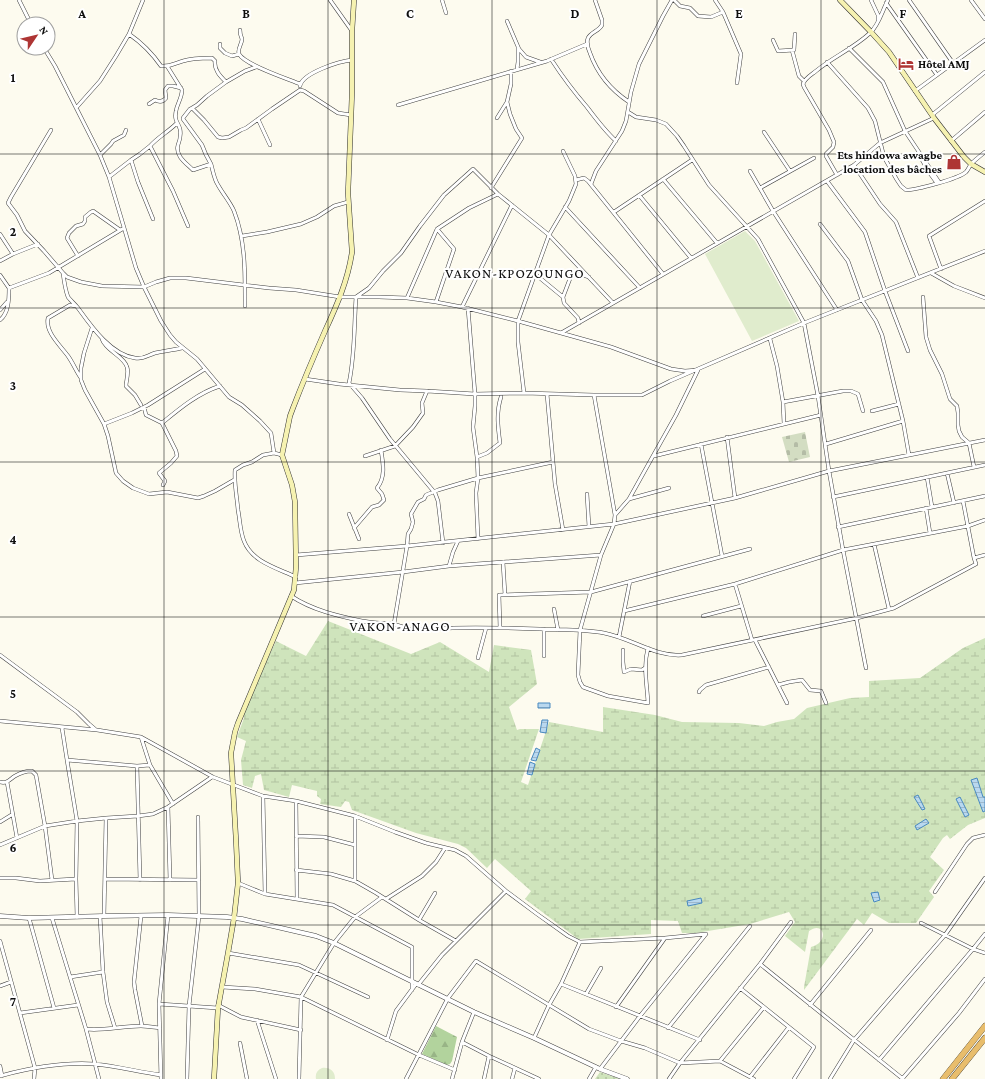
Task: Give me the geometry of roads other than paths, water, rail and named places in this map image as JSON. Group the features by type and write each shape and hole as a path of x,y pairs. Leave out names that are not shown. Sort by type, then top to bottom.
{"highway":[{"path":"943,1079 985,1026"},
{"path":"952,1079 985,1038"}],"main road":[{"path":"214,1079 218,1007 234,918 238,883 231,753 235,732 295,583 296,555 293,492 282,455 290,416 340,297 351,260 352,252 348,193 354,0"},
{"path":"840,0 889,52 915,91 964,157 971,164 985,172"}],"street":[{"path":"19,0 27,16"},
{"path":"76,108 100,81 116,56 129,34 143,0"},
{"path":"330,0 352,31"},
{"path":"442,0 446,13"},
{"path":"595,0 602,20 602,26 591,34 587,44 591,56 601,75 616,92 629,102"},
{"path":"591,184 596,171 625,124 634,77 639,64 663,16 673,0 680,6 690,8 698,16 711,17 723,12"},
{"path":"715,0 723,12 741,54 737,83"},
{"path":"871,0 878,15 878,22"},
{"path":"909,0 953,63"},
{"path":"971,0 985,19"},
{"path":"804,81 827,62 850,48 871,32 878,22 887,1"},
{"path":"887,1 937,75"},
{"path":"507,21 518,47 526,57 542,62"},
{"path":"239,54 239,47 242,39 240,30"},
{"path":"129,34 140,42 161,66 192,59 209,58"},
{"path":"795,34 794,50 792,50 799,76 804,81 804,87 829,130 834,142 834,147 826,154 826,156 837,175"},
{"path":"773,40 778,51 792,50"},
{"path":"915,91 985,40"},
{"path":"220,44 220,48 225,53 232,56 239,54"},
{"path":"398,105 542,62 587,44"},
{"path":"517,69 518,47"},
{"path":"850,48 883,82 904,132 938,183"},
{"path":"205,54 214,60 216,69 226,82"},
{"path":"239,54 256,67 300,84"},
{"path":"49,56 110,177 136,268 144,287 170,335 182,348 197,359 229,397 242,405 271,433 274,453"},
{"path":"551,59 571,88 607,133 616,140"},
{"path":"300,90 300,84 304,79 312,74 344,61 352,60"},
{"path":"827,62 868,108 875,121 884,157 897,180 906,190 938,183 963,174 967,171 971,164 985,152"},
{"path":"166,66 181,88 182,93 175,116 180,129 180,139 177,148 178,153 182,161 193,170 211,164"},
{"path":"245,306 244,253 242,236 233,210 217,184 206,152 183,118 190,109 226,82 245,71 256,67"},
{"path":"497,118 507,102 511,84 511,71"},
{"path":"561,333 854,165 880,143 933,116 985,72"},
{"path":"149,104 155,100 158,102 164,100 166,98 166,90 168,86 181,88"},
{"path":"192,108 218,137 229,137 246,128 300,90"},
{"path":"300,90 338,113 351,115"},
{"path":"491,188 522,138 516,129 507,102"},
{"path":"628,112 636,117 656,120 666,124 681,141 709,185 758,239 804,324 818,396 838,527 866,668"},
{"path":"951,141 985,112"},
{"path":"258,119 270,145"},
{"path":"110,177 177,123"},
{"path":"51,130 8,203 17,215 25,231 67,277 102,286 144,287 170,278 186,278 296,290 340,297 407,298 436,302 468,308 611,347 671,369 685,371 698,370"},
{"path":"100,155 112,144 113,141 124,135 126,130"},
{"path":"764,132 790,172"},
{"path":"150,146 173,191 188,226"},
{"path":"524,393 518,342 518,321 549,236 566,207 576,180 563,151"},
{"path":"760,188 814,158"},
{"path":"131,160 153,219"},
{"path":"614,212 692,160"},
{"path":"854,165 880,204 896,222 918,278"},
{"path":"443,542 438,501 434,491 387,436 362,398 350,385 349,382 354,341 356,298 369,288 401,253 444,195 473,169 491,188 549,236 613,303"},
{"path":"750,171 837,310"},
{"path":"576,180 584,178 591,184 663,274"},
{"path":"663,179 717,243"},
{"path":"827,181 865,232 885,291 908,350"},
{"path":"407,298 437,229 469,208 498,194"},
{"path":"639,195 691,258"},
{"path":"941,269 929,236 985,201"},
{"path":"242,236 301,224 317,218 334,206 348,202"},
{"path":"462,307 512,205"},
{"path":"566,207 640,288"},
{"path":"78,256 67,238 69,233 76,226 83,224 85,217 91,212 93,211 120,230"},
{"path":"820,224 848,261 862,300 876,321 882,335 904,421 909,455"},
{"path":"9,288 49,273 124,228"},
{"path":"436,302 454,249 437,229"},
{"path":"1,237 13,254"},
{"path":"0,261 38,244"},
{"path":"305,379 400,390 475,394 524,393 642,395 670,381 770,338 985,251"},
{"path":"931,272 954,286 985,298"},
{"path":"63,273 65,288 69,298 92,328 119,352 136,359 144,358 155,353 182,348"},
{"path":"535,274 563,297"},
{"path":"579,323 578,318 564,303 563,297 571,276 580,274 589,277"},
{"path":"0,277 9,288 9,301 4,317 0,320"},
{"path":"923,297 926,337 930,350 942,374 950,399 957,406 958,425 962,437 969,443 974,467"},
{"path":"0,310 9,301"},
{"path":"76,306 70,305 48,318 47,323 51,333 69,357 104,424 116,473 133,488 149,494 167,492 198,498 215,491 234,480"},
{"path":"468,308 475,394 473,427 478,478 476,493 478,539"},
{"path":"81,380 80,368 92,328"},
{"path":"102,337 104,344 126,364 128,369 126,386 135,394 146,415 162,424 176,451 177,456 159,473 165,481 163,485"},
{"path":"770,338 777,366 783,402 784,424"},
{"path":"104,424 132,413 205,369"},
{"path":"615,515 629,499 676,415 698,370"},
{"path":"162,424 192,400 212,388 220,386"},
{"path":"365,456 395,446 413,427 423,413 422,404 427,391"},
{"path":"783,402 851,391 858,394 863,411"},
{"path":"547,394 555,484 563,530"},
{"path":"594,395 615,515 614,524 601,555 580,630 578,675 580,682 583,687 608,696 648,703 645,668 645,658 648,648"},
{"path":"477,457 488,453 500,443 498,405 501,397"},
{"path":"872,411 899,404"},
{"path":"653,456 821,415"},
{"path":"826,444 904,421"},
{"path":"727,437 735,498"},
{"path":"296,555 407,546 614,524 735,498 829,471 985,440"},
{"path":"702,444 722,556"},
{"path":"354,528 372,506 379,505 384,500 382,494 377,488 380,485 384,468 381,450"},
{"path":"282,455 274,453 263,455 252,462 242,465 235,470 234,480 241,532 244,542 250,552 260,560 296,577"},
{"path":"394,624 408,534 413,522 411,514 418,502 424,499 426,495 434,491 478,478 553,462"},
{"path":"834,497 985,465"},
{"path":"947,473 954,502"},
{"path":"927,477 932,507"},
{"path":"629,499 669,488"},
{"path":"587,494 589,527"},
{"path":"838,527 985,496"},
{"path":"291,596 306,605 363,622 394,624 410,629 500,628 580,630 605,633 674,656 691,654 857,618 894,608 976,564 963,501"},
{"path":"926,508 930,533"},
{"path":"349,514 359,539"},
{"path":"624,611 735,584 843,550 968,526 985,520"},
{"path":"449,566 458,541"},
{"path":"874,544 889,609"},
{"path":"500,628 499,595 591,592 750,549"},
{"path":"295,583 449,566 601,555"},
{"path":"974,558 985,555"},
{"path":"503,562 505,595"},
{"path":"619,637 630,581"},
{"path":"735,584 753,640 769,667 787,703"},
{"path":"703,616 741,606"},
{"path":"554,609 558,630"},
{"path":"478,658 486,628"},
{"path":"544,629 544,656"},
{"path":"623,650 624,672 630,670 642,670 645,668"},
{"path":"0,655 77,712 97,730"},
{"path":"0,660 4,658"},
{"path":"699,692 706,685 769,667"},
{"path":"778,685 796,680 802,680 810,690 821,691 826,703"},
{"path":"0,722 97,730 141,737 212,777 262,796 296,801 356,816 402,835 455,850 466,856 506,891 580,942 665,938 706,934 589,1079"},
{"path":"62,728 77,821 77,917"},
{"path":"141,737 150,765 173,804"},
{"path":"67,760 137,766 150,765"},
{"path":"137,766 140,880"},
{"path":"0,782 7,782 17,775 28,771 35,773 45,826 52,880"},
{"path":"0,845 45,826 77,821 153,814 173,804 212,777"},
{"path":"7,782 17,838"},
{"path":"262,796 265,894"},
{"path":"296,801 297,899"},
{"path":"168,807 170,880"},
{"path":"0,822 12,814"},
{"path":"355,881 356,816"},
{"path":"186,1079 189,1006 199,916 198,817"},
{"path":"106,818 105,879 102,916 103,972 107,1002 115,1028"},
{"path":"935,892 967,844 973,838 985,835"},
{"path":"296,836 324,837 355,845"},
{"path":"386,899 422,876 436,862 445,848"},
{"path":"296,870 331,874 355,881 456,941"},
{"path":"0,878 16,878 38,881 76,880"},
{"path":"105,879 199,880"},
{"path":"830,1079 854,1040 945,935 984,880"},
{"path":"238,883 265,894 333,905 412,947 412,990"},
{"path":"387,1040 396,1010 442,955 506,891"},
{"path":"419,920 435,893"},
{"path":"299,1079 301,997 334,943 355,917 382,897"},
{"path":"0,1066 1,1076 35,1068 71,1064 95,1064 161,1077 159,1004 168,915"},
{"path":"0,916 52,918 168,915 234,918 316,936 334,943 474,1012 598,1068 627,1079"},
{"path":"141,916 134,982 142,1026"},
{"path":"29,918 54,1008"},
{"path":"52,918 86,1029 99,1079"},
{"path":"669,1079 680,1063 700,1040 792,922"},
{"path":"921,923 985,953"},
{"path":"668,1028 750,926"},
{"path":"810,1005 871,930"},
{"path":"879,1060 974,949 985,934"},
{"path":"616,1007 665,938"},
{"path":"0,941 35,1068 34,1079"},
{"path":"534,1038 580,942"},
{"path":"228,953 299,965 368,997"},
{"path":"0,962 6,961"},
{"path":"406,1079 448,998 476,961 589,1029 645,1048 680,1063 720,1061 754,1079"},
{"path":"760,964 902,1079 959,1013 985,979"},
{"path":"586,994 601,968"},
{"path":"70,977 103,972"},
{"path":"0,986 11,982"},
{"path":"561,984 700,1040"},
{"path":"222,987 255,989 301,997 387,1040 455,1070"},
{"path":"740,988 814,1047 795,1077 800,1079"},
{"path":"159,1004 218,1007 241,1017 301,1030"},
{"path":"20,1013 78,1005"},
{"path":"720,1061 764,1007"},
{"path":"452,1079 462,1042 474,1012"},
{"path":"257,1020 276,1079"},
{"path":"86,1029 101,1030 142,1026 160,1028"},
{"path":"750,1077 789,1027"},
{"path":"462,1042 540,1079"},
{"path":"240,1043 247,1079"},
{"path":"484,1079 489,1056"},
{"path":"512,1079 515,1068"}],"water":[{"path":"538,703 550,703 550,708 538,708"},
{"path":"542,720 548,720 546,733 540,732"},
{"path":"536,748 540,750 536,761 531,760"},
{"path":"530,762 535,764 532,775 527,774"},
{"path":"977,778 983,797 985,797 985,811 983,812 971,780"},
{"path":"918,795 925,809 922,810 914,797"},
{"path":"960,797 969,815 965,817 956,799"},
{"path":"926,819 929,823 917,830 915,826"},
{"path":"878,892 880,900 874,902 871,893"},
{"path":"701,898 702,903 688,906 687,901"}],"place":[{"name":"Hôtel AMJ","path":"906,64"},
{"name":"Ets hindowa awagbe location des bâches","path":"954,162"}],"district":[{"name":"VAKON-KPOZOUNGO","path":"515,273"},
{"name":"VAKON-ANAGO","path":"400,626"}]}
